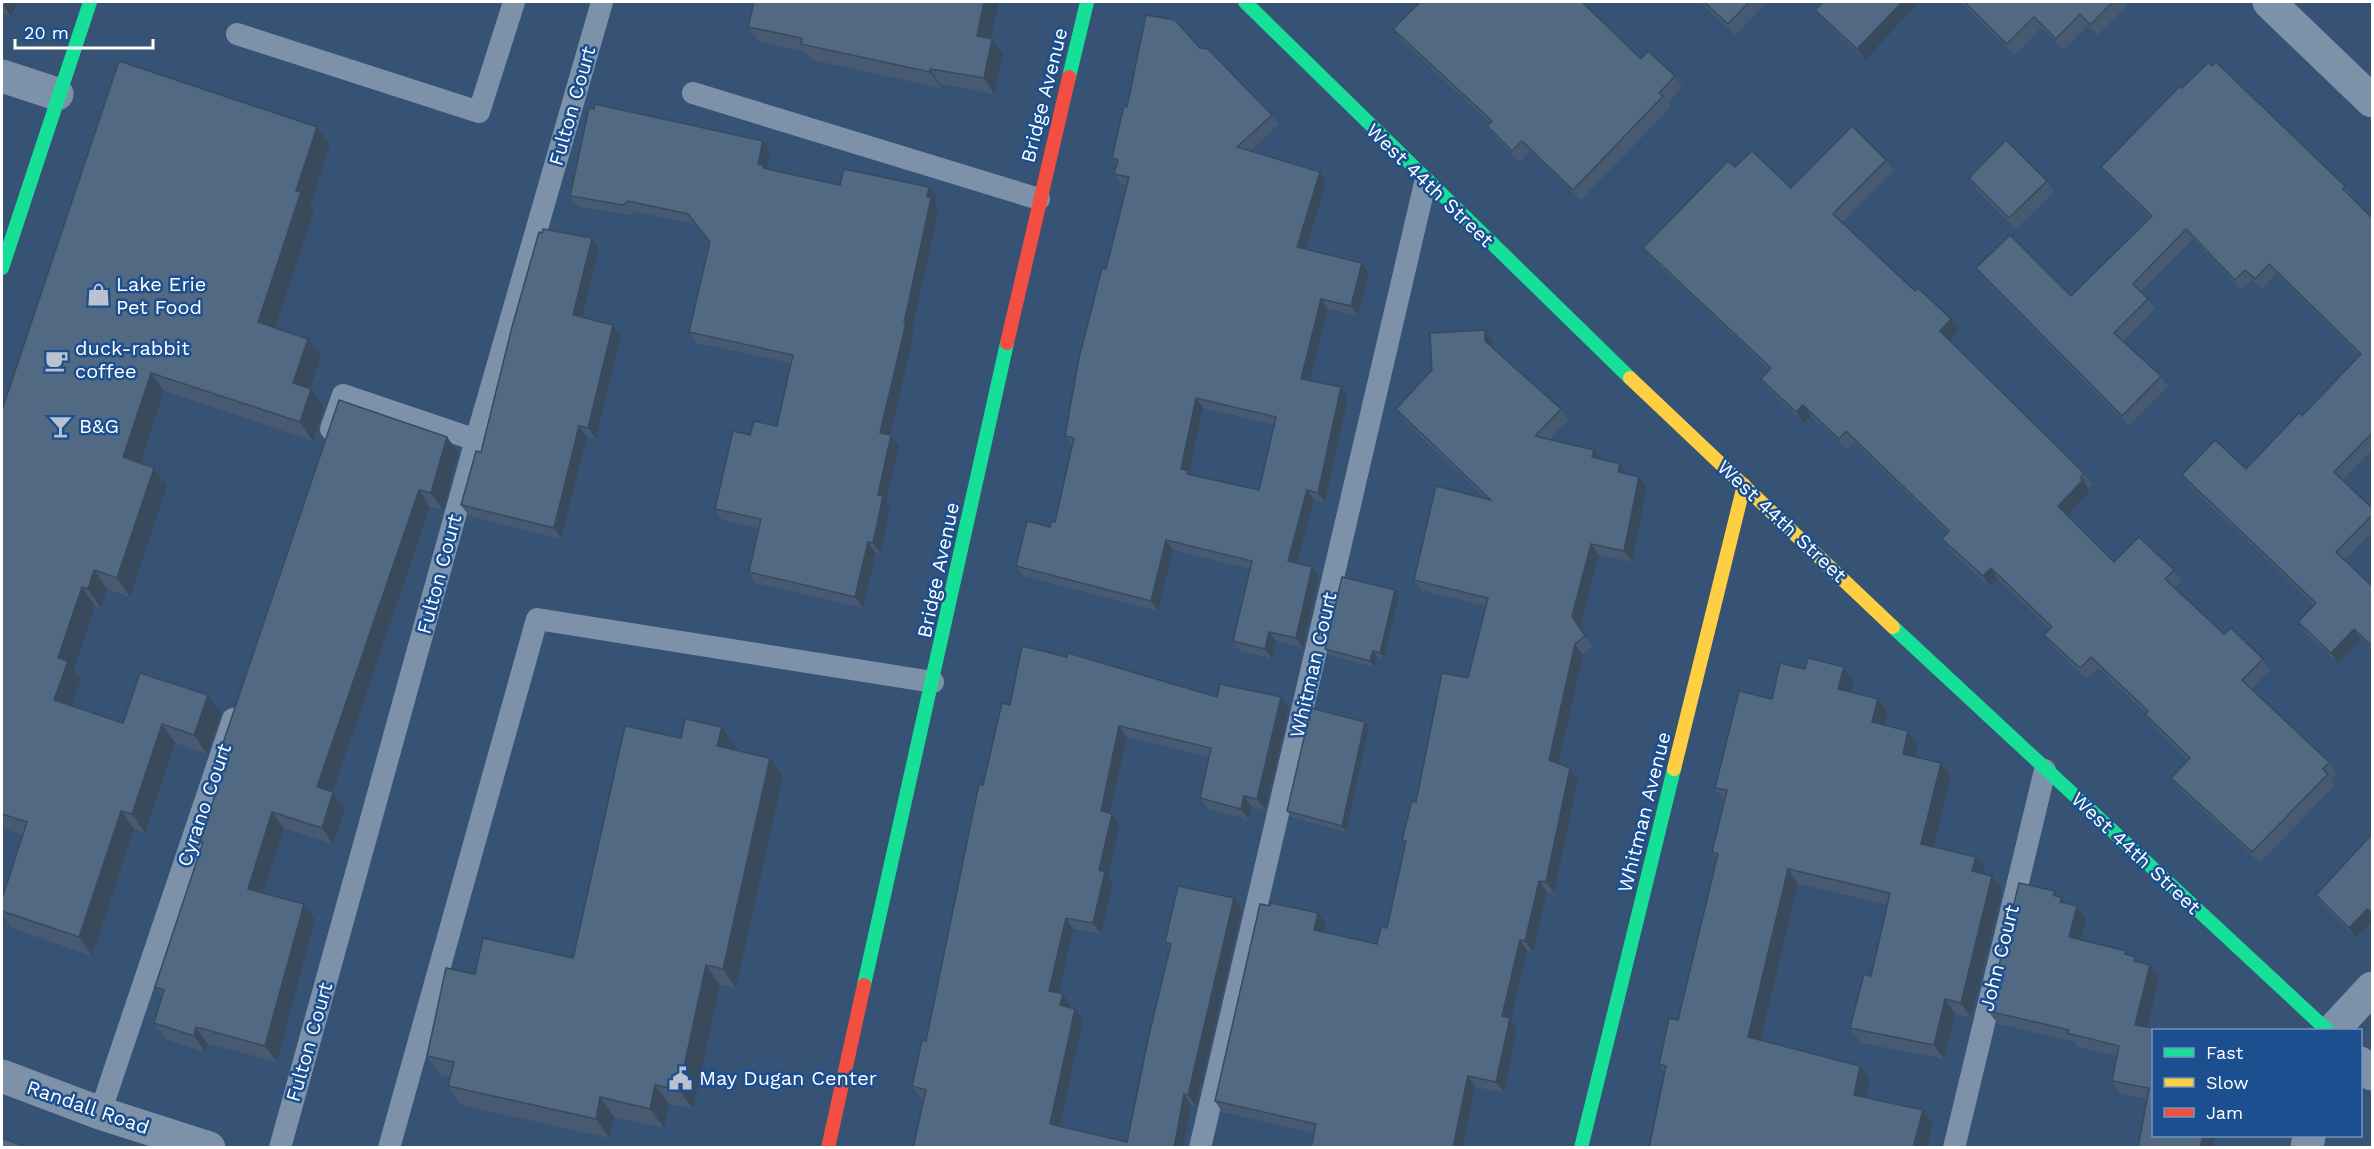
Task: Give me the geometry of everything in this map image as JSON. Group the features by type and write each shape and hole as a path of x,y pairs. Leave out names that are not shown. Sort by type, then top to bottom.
{"street":[{"path":"2,268 57,94 90,2"},
{"name":"Bridge Avenue","path":"828,1148 1039,198 1088,2"},
{"name":"West 44th Street","path":"1245,2 1425,183 2045,770 2326,1029"},
{"path":"2269,2 2373,101"},
{"path":"2,76 57,94"},
{"name":"Whitman Avenue","path":"1581,1148 1744,485"},
{"path":"2334,1029 2373,988"},
{"name":"Randall Road","path":"2,1076 100,1113 209,1148"}],"lane":[{"path":"237,34 479,112 514,2"},
{"name":"Fulton Court","path":"280,1148 476,440 602,2"},
{"path":"693,93 1039,198"},
{"name":"Whitman Court","path":"1200,1148 1425,183"},
{"path":"324,450 343,394 476,440"},
{"path":"388,1148 537,619 933,682"},
{"name":"Cyrano Court","path":"100,1113 241,696"},
{"name":"John Court","path":"1954,1148 2045,770"}],"building":[{"path":"754,2 984,2 977,36 992,39 984,78 930,69 930,72 801,44 802,38 748,27"},
{"path":"1420,2 1582,2 1641,59 1648,51 1675,76 1659,93 1663,96 1573,190 1522,141 1512,151 1487,126 1492,121 1393,29"},
{"path":"1704,2 1749,2 1728,24"},
{"path":"1823,2 1902,2 1857,49 1815,10"},
{"path":"1965,2 2113,2 2090,25 2080,14 2056,39 2034,17 2007,44"},
{"path":"1146,15 1175,20 1200,48 1208,49 1272,115 1237,147 1320,172 1297,247 1362,263 1351,306 1321,299 1301,379 1341,387 1318,493 1307,490 1288,561 1312,567 1296,638 1269,632 1265,649 1233,641 1252,561 1166,540 1151,601 1016,566 1027,521 1050,527 1052,521 1055,522 1074,438 1065,436 1079,358 1102,268 1106,269 1129,177 1114,174 1118,160 1112,158 1124,105 1127,107","holes":["1196,398 1276,417 1259,490 1187,474 1188,471 1181,469"]},
{"path":"119,61 317,127 296,191 301,192 258,322 308,339 293,383 311,389 300,422 151,373 123,457 154,468 117,578 94,570 88,589 82,587 58,658 68,661 54,700 123,723 140,673 208,695 194,735 162,724 132,814 121,811 79,937 2,911 2,899 27,822 2,814 2,410"},
{"path":"2216,62 2345,186 2343,189 2373,219 2373,432 2334,472 2373,509 2373,514 2336,552 2373,587 2373,647 2354,629 2331,653 2298,622 2316,603 2182,475 2215,440 2246,469 2299,413 2302,416 2361,354 2269,264 2255,279 2245,270 2235,280 2186,229 2133,284 2148,299 2114,333 2161,376 2122,416 1976,268 2010,235 2071,296 2152,216 2101,167 2180,86 2182,88 2208,63 2212,66"},
{"path":"595,104 763,141 758,164 764,165 763,168 840,185 844,169 929,187 927,197 931,198 904,323 906,323 880,433 891,435 878,495 883,496 873,543 868,542 855,597 749,572 761,519 715,509 733,431 750,435 754,421 777,426 793,355 689,332 710,242 688,214 628,201 623,205 570,196 589,108 594,109"},
{"path":"1852,126 1886,160 1833,214 1915,291 1918,288 1951,319 1940,331 2084,473 2080,478 2083,480 2058,506 2114,562 2139,537 2174,570 2165,579 2224,634 2231,628 2263,659 2242,680 2329,762 2323,769 2328,774 2252,852 2171,778 2190,758 2145,714 2148,711 2091,657 2080,668 2044,635 2052,627 1991,568 1983,576 1942,539 1949,531 1846,431 1839,439 1803,405 1796,412 1761,379 1771,368 1643,248 1728,161 1735,167 1752,151 1791,188"},
{"path":"2006,140 2047,181 2009,218 1969,178"},
{"path":"543,229 592,238 573,315 613,325 588,428 579,426 554,528 461,505 476,451 481,452 512,327 539,232 542,233"},
{"path":"1485,330 1485,341 1561,409 1535,436 1594,450 1592,457 1620,464 1618,472 1639,477 1624,551 1591,544 1572,616 1585,636 1575,644 1549,760 1570,768 1546,882 1539,881 1525,941 1520,940 1502,1016 1510,1018 1496,1082 1468,1076 1453,1147 1455,1148 1311,1148 1316,1124 1215,1101 1260,904 1270,906 1271,903 1318,913 1314,930 1377,944 1381,927 1387,928 1406,841 1402,840 1412,801 1416,802 1442,673 1468,678 1488,598 1414,580 1436,486 1491,500 1396,409 1432,370 1430,333"},
{"path":"339,400 447,437 431,493 419,490 317,787 333,792 322,828 272,812 248,889 304,904 265,1046 196,1027 194,1036 154,1023 164,990 155,987 203,842 200,841 230,749 222,746"},
{"path":"1342,577 1395,590 1380,653 1373,651 1370,661 1325,649"},
{"path":"1022,646 1067,657 1068,653 1217,697 1220,684 1281,697 1257,799 1244,796 1241,809 1200,798 1211,748 1119,726 1101,811 1112,814 1099,870 1105,872 1093,923 1066,918 1049,991 1063,994 1060,1005 1075,1009 1050,1124 1127,1142 1171,944 1165,942 1178,886 1234,898 1188,1095 1184,1094 1174,1148 913,1148 926,1090 912,1086 922,1040 926,1041 979,784 983,785 1002,703 1010,705"},
{"path":"1808,658 1844,667 1838,689 1878,699 1872,722 1908,731 1903,754 1941,763 1921,844 1976,857 1972,871 1992,876 1961,1003 1945,999 1934,1045 1850,1028 1864,974 1871,976 1890,893 1788,869 1748,1037 1860,1066 1854,1095 1923,1110 1913,1148 1649,1148 1666,1066 1659,1064 1669,1018 1678,1020 1718,854 1712,852 1727,790 1715,788 1739,691 1772,699 1780,663 1805,669"},
{"path":"1311,708 1365,722 1342,826 1287,811"},
{"path":"685,719 722,727 717,746 770,758 723,969 706,965 679,1090 655,1085 650,1109 600,1097 596,1119 448,1086 454,1062 427,1056 446,968 475,974 483,938 573,958 625,726 681,738"},
{"path":"2373,833 2373,909 2370,912 2367,909 2349,928 2316,895"},
{"path":"2019,883 2055,891 2053,895 2062,898 2060,902 2077,906 2069,937 2126,951 2125,954 2135,957 2134,961 2150,965 2135,1025 2157,1029 2152,1029 2152,1137 2203,1137 2200,1148 2138,1148 2149,1088 2112,1081 2119,1046 2067,1033 2069,1030 1988,1011"},
{"path":"2,1138 29,1148 2,1148"}],"traffic: fast":[{"path":"2,268 90,2"},
{"path":"1069,77 1087,2"},
{"path":"1245,2 1630,378"},
{"path":"864,985 1007,343"},
{"path":"1893,627 2326,1029"},
{"path":"1581,1148 1674,769"}],"traffic: slow":[{"path":"1630,378 1893,627"},
{"path":"1674,769 1744,485"}],"traffic: jam":[{"path":"1007,343 1069,77"},
{"path":"828,1148 864,985"}],"place":[{"name":"Lake Erie Pet Food","path":"98,295"},
{"name":"duck-rabbit coffee","path":"57,360"},
{"name":"B&G","path":"61,426"},
{"name":"May Dugan Center","path":"681,1078"}]}
